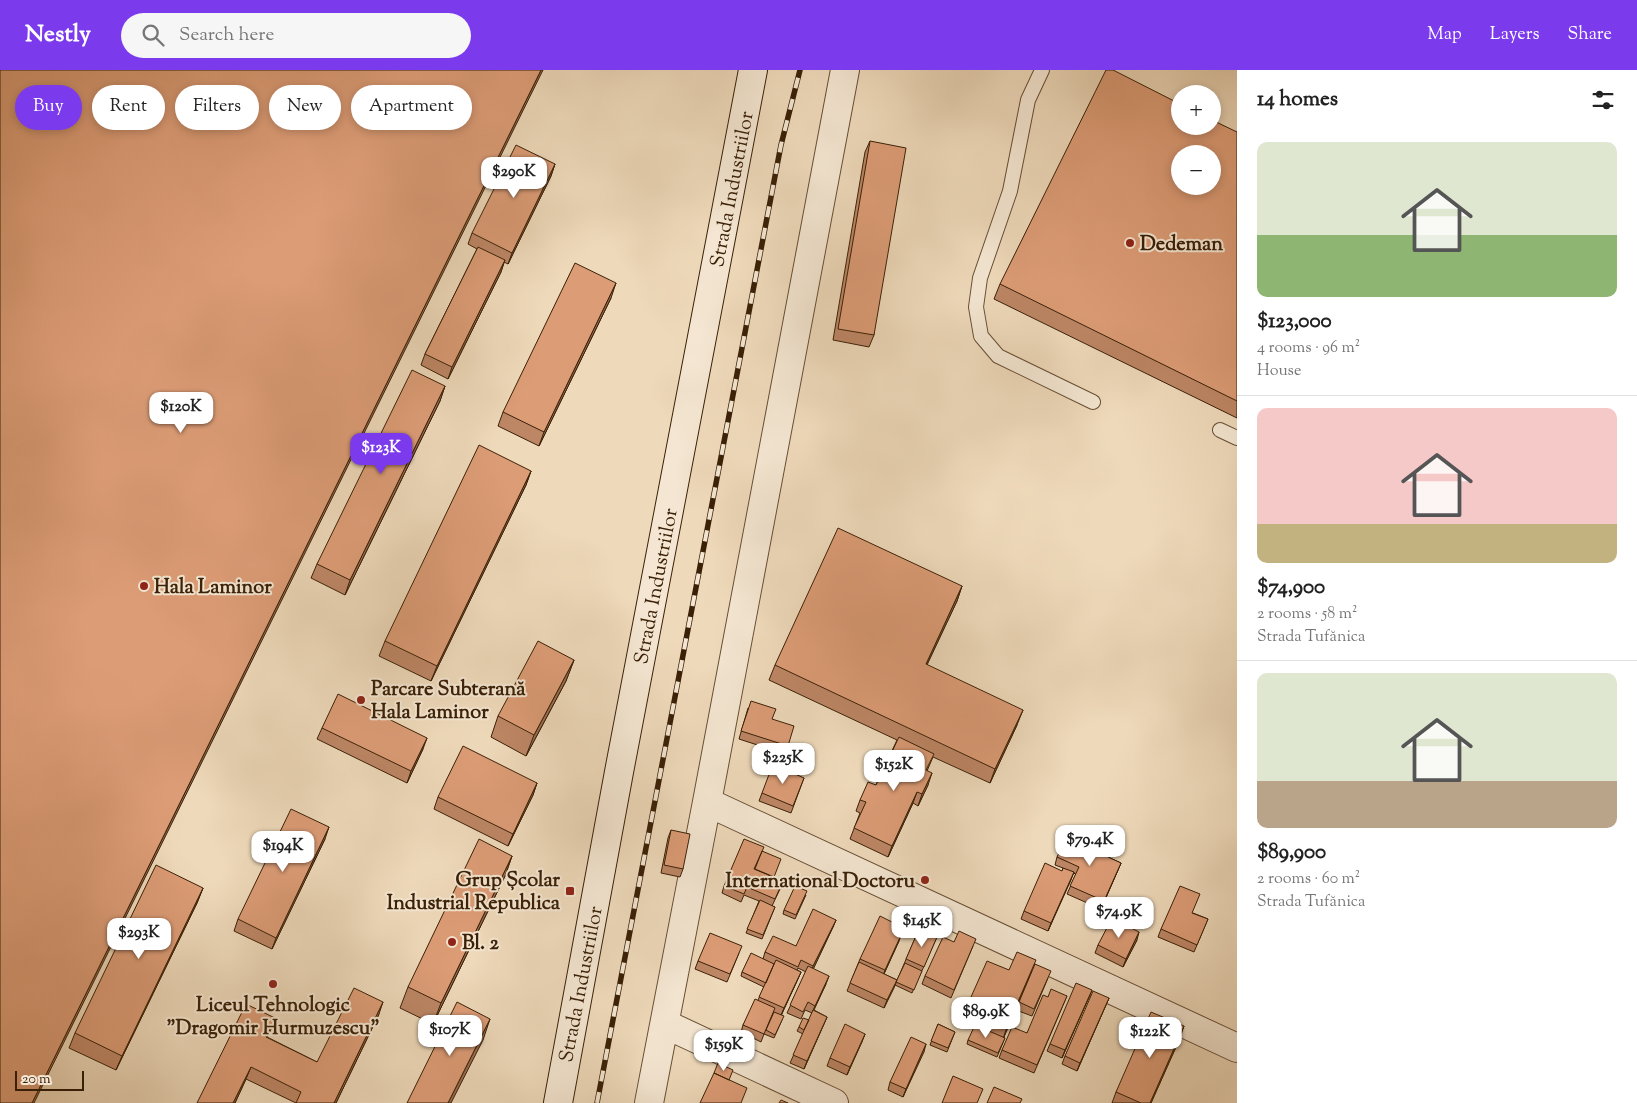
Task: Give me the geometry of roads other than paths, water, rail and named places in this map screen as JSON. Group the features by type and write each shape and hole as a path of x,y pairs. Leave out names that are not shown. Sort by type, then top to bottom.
{"street":[{"name":"Strada Industriilor","path":"558,1103 619,772 754,70"},
{"path":"649,1103 845,70"},
{"path":"707,802 1237,1048"},
{"path":"665,1024 834,1103"}],"lane":[{"path":"1042,70 1028,100 1010,191 980,278 976,307 981,336 998,356 1093,402"},
{"path":"1220,430 1237,438"}],"railway":[{"path":"597,1103 781,145 800,70"}],"place":[{"name":"Dedeman","path":"1130,243"},
{"name":"Hala Laminor","path":"144,586"},
{"name":"Parcare Subterană Hala Laminor","path":"361,700"},
{"name":"International Doctoru","path":"925,880"},
{"name":"Grup Școlar Industrial Republica","path":"570,891"},
{"name":"Bl. 2","path":"452,942"},
{"name":"Liceul Tehnologic \"Dragomir Hurmuzescu\"","path":"273,984"}]}
